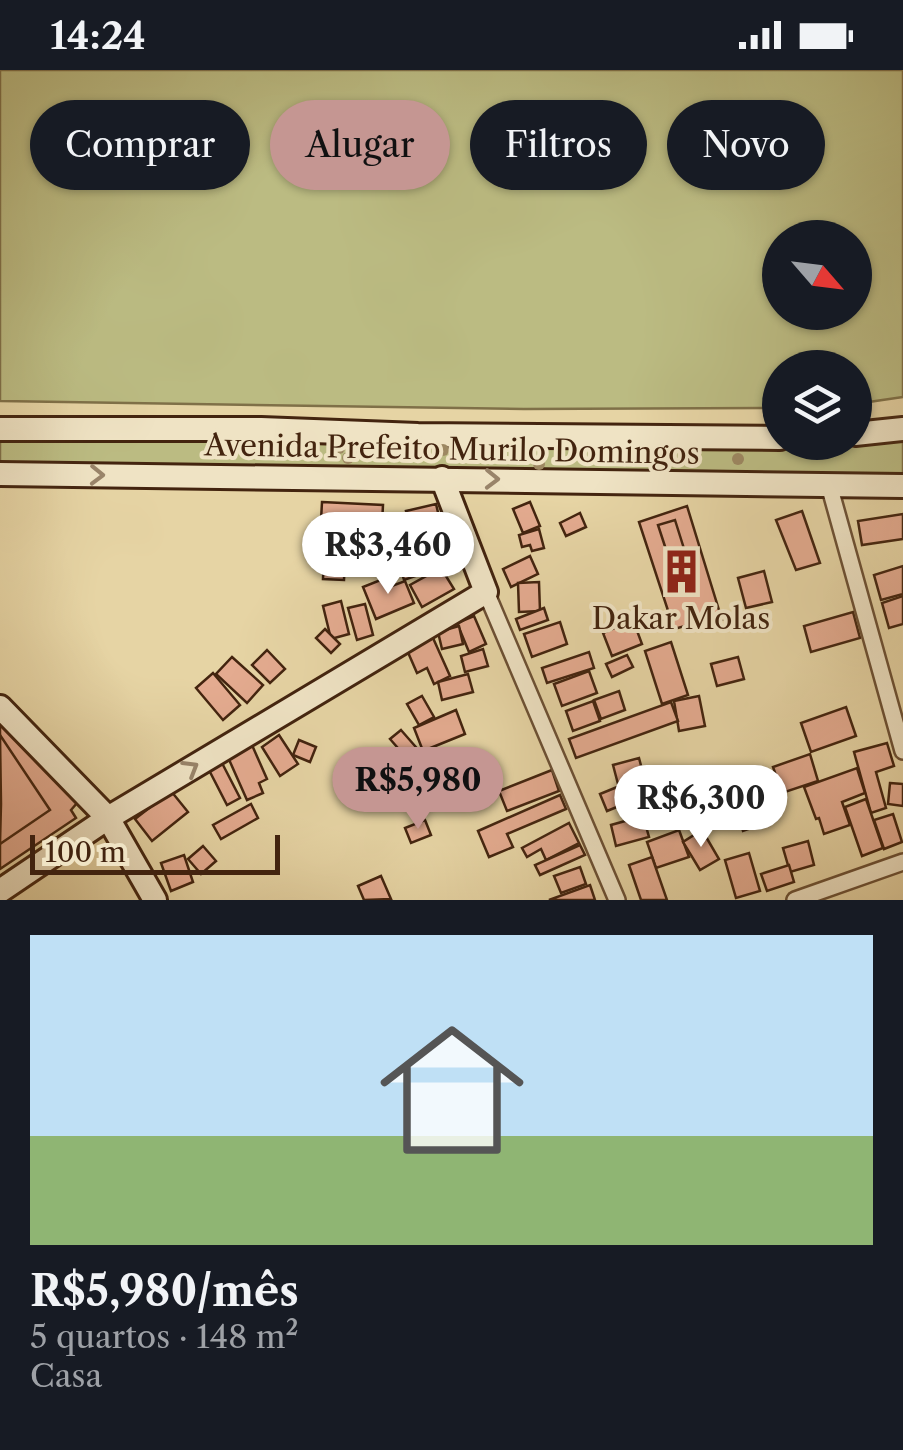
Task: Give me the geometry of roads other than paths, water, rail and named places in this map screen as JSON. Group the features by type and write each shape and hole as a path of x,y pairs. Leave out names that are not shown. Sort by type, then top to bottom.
{"main road":[{"name":"Avenida Prefeito Murilo Domingos","path":"0,428 762,438"},
{"path":"872,432 903,429"},
{"name":"Avenida Prefeito Murilo Domingos","path":"0,474 903,486"},
{"path":"0,891 108,818 486,592 442,478"},
{"path":"0,706 108,818 155,900"}],"street":[{"path":"829,485 903,751"},
{"path":"486,592 617,900"},
{"path":"795,900 903,862"}],"place":[{"name":"Dakar Molas","path":"681,571"}]}
